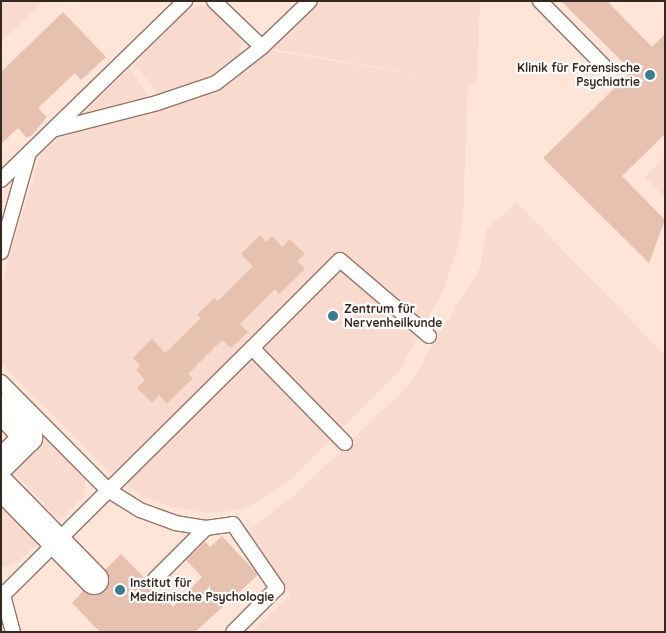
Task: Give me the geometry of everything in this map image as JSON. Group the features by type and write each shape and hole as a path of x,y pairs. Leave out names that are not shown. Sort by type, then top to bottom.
{"street":[{"path":"1,408 28,436 1,464"},
{"path":"1,485 94,580"}],"lane":[{"path":"1,180 185,1"},
{"path":"214,1 262,47"},
{"path":"54,130 157,103 216,83 262,47 310,1"},
{"path":"540,1 603,65"},
{"path":"1,252 29,154"},
{"path":"13,632 2,595 340,260 430,336"},
{"path":"252,348 345,443"},
{"path":"1,382 108,490 140,510 175,523 206,528 233,524 277,588 233,632"},
{"path":"155,579 206,528"}],"shaded area":[{"name":"Zentrum für Nervenheilkunde","path":"1,1 665,1 665,632 1,632"},
{"path":"1,1 43,1 1,42"},
{"path":"310,1 480,1 477,83 468,82 463,219 457,250 442,293 399,371 290,480 251,505 231,511 206,513 172,507 143,496 105,467 1,363 1,289 9,258 40,155 62,135 159,109 229,84 267,50 462,82 262,47"},
{"path":"198,6 208,6 237,32 241,41 239,56 217,79 159,96 135,64 184,13"},
{"path":"130,68 150,98 78,118"},
{"path":"665,156 665,198 645,177"},
{"path":"517,203 665,355 665,632 251,632 290,595 246,532 296,494 409,385 480,268 487,228"},
{"path":"42,433 86,476 84,496 60,521 8,466"},
{"path":"1,500 41,540 18,563 6,567 1,566"}],"building":[{"path":"561,1 607,1 652,47 665,34 665,134 622,176 665,220 649,263 543,158 632,71"},
{"path":"63,12 106,57 81,80 75,73 38,108 47,117 31,136 26,137 18,128 1,144 1,72"},
{"path":"260,235 266,242 272,236 282,247 290,239 305,254 297,261 305,269 279,294 275,289 240,324 248,332 231,348 222,340 188,374 193,378 167,404 159,395 152,403 137,388 145,380 136,370 140,366 133,358 152,339 165,353 201,318 197,315 214,298 218,301 253,266 241,254"},
{"name":"Institut für Medizinische Psychologie","path":"222,536 258,575 195,632 100,632 72,603 83,591 97,595 105,591 109,584 105,570 121,554 173,607 202,577 186,560 205,542 210,547"}],"place":[{"name":"Klinik für Forensische Psychiatrie","path":"650,75"},
{"name":"Zentrum für Nervenheilkunde","path":"333,316"},
{"name":"Institut für Medizinische Psychologie","path":"120,590"}]}
